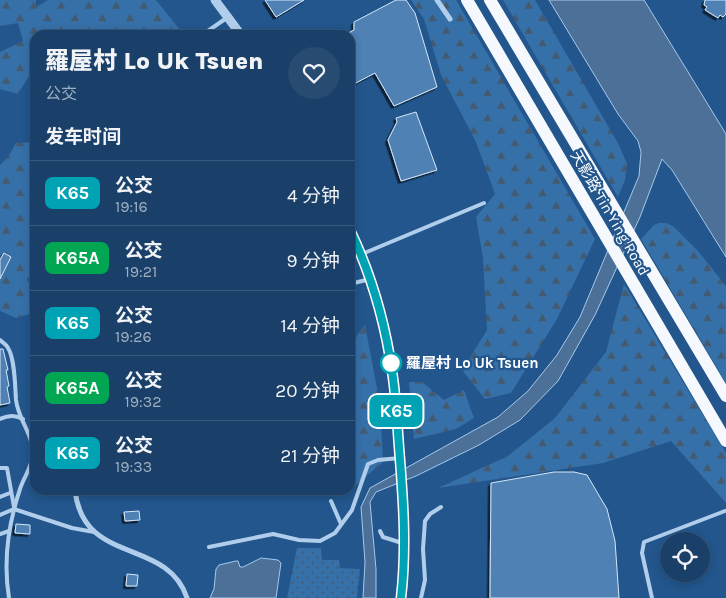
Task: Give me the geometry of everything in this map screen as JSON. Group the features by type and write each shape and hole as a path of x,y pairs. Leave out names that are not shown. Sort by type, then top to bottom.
{"main road":[{"name":"天影路 Tin Ying Road","path":"467,0 726,441"},
{"name":"天影路 Tin Ying Road","path":"490,0 726,396"}],"street":[{"path":"215,0 237,30"},
{"path":"437,0 450,19"},
{"path":"355,241 370,279 381,317 392,371 401,468 405,544 401,598"},
{"path":"76,495 81,512 88,526 94,532 106,540 157,562 180,582 187,598"}],"lane":[{"path":"209,30 228,17"},
{"path":"361,254 484,203"},
{"path":"355,283 370,279"},
{"path":"0,340 9,348 13,363 17,408 30,438"},
{"path":"0,419 10,415 23,419"},
{"path":"209,547 273,534 293,539 320,541 335,533 352,510 368,464 378,460 400,458"},
{"path":"0,468 7,468 14,509"},
{"path":"9,598 6,582 6,560 9,531 21,487 30,469"},
{"path":"0,497 10,493"},
{"path":"331,501 341,524"},
{"path":"421,598 425,580 423,549 425,521 430,514 441,507"},
{"path":"0,515 14,509 72,528 94,532"},
{"path":"652,598 642,552 644,542 725,511"},
{"path":"0,534 9,531"},
{"path":"380,531 383,537 405,544"}],"green space":[{"path":"0,0 36,0 36,7 48,0 156,0 180,30 30,30 30,74 18,94 0,89 0,52 23,41 18,23 0,26"},
{"path":"411,0 456,0 595,239 557,319 511,393 485,399 462,370 487,330 483,258 476,217 495,194 476,142 441,75 424,19"},
{"path":"503,0 535,0 619,145 627,164 625,180 618,197"},
{"path":"30,142 30,276 27,279 30,286 30,314 16,318 0,311 0,165 8,157 16,143"},
{"path":"659,223 673,226 698,251 726,286 726,383 641,239 654,225"},
{"path":"624,284 726,453 726,503 671,441 603,463 438,488 508,456 555,418 606,352"},
{"path":"365,325 380,404 383,462 355,486 355,343 357,335"},
{"path":"409,382 422,382 444,400 464,390 474,418 456,429 414,439"},
{"path":"297,548 321,548 322,560 339,560 340,568 360,569 357,598 287,598"}],"shaded area":[{"path":"549,0 644,0 726,134 726,257 672,170 662,159 640,217 595,315 558,381 520,420 479,445 416,476 376,492 370,502 376,569 376,598 363,598 365,562 361,507 370,488 498,417 528,391 557,355 580,317 639,176 641,152 638,141 618,114"},
{"path":"261,558 278,560 281,563 276,598 210,598 214,589 216,569 219,565 238,561 240,567 243,567"}],"building":[{"path":"265,0 304,0 276,17"},
{"path":"396,0 406,0 415,13 437,87 394,106 375,73 355,83 354,22"},
{"path":"705,0 726,0 726,14 723,17 720,15 718,18 705,10 707,7 704,5"},
{"path":"416,112 437,170 401,181 388,140 397,122 396,118"},
{"path":"4,253 11,257 0,279 0,260"},
{"path":"0,349 3,349 8,370 6,370 9,386 7,387 10,403 0,405"},
{"path":"554,472 574,472 587,475 607,509 615,541 619,598 490,598 491,483"},
{"path":"139,511 140,520 125,521 124,512"},
{"path":"16,524 30,525 30,534 15,533"},
{"path":"127,574 138,575 137,586 126,586"}],"bus line":[{"name":"K65","path":"355,241 377,301 392,371 404,501 405,544 401,598"}],"place":[{"name":"羅屋村 Lo Uk Tsuen","path":"391,363"}]}
